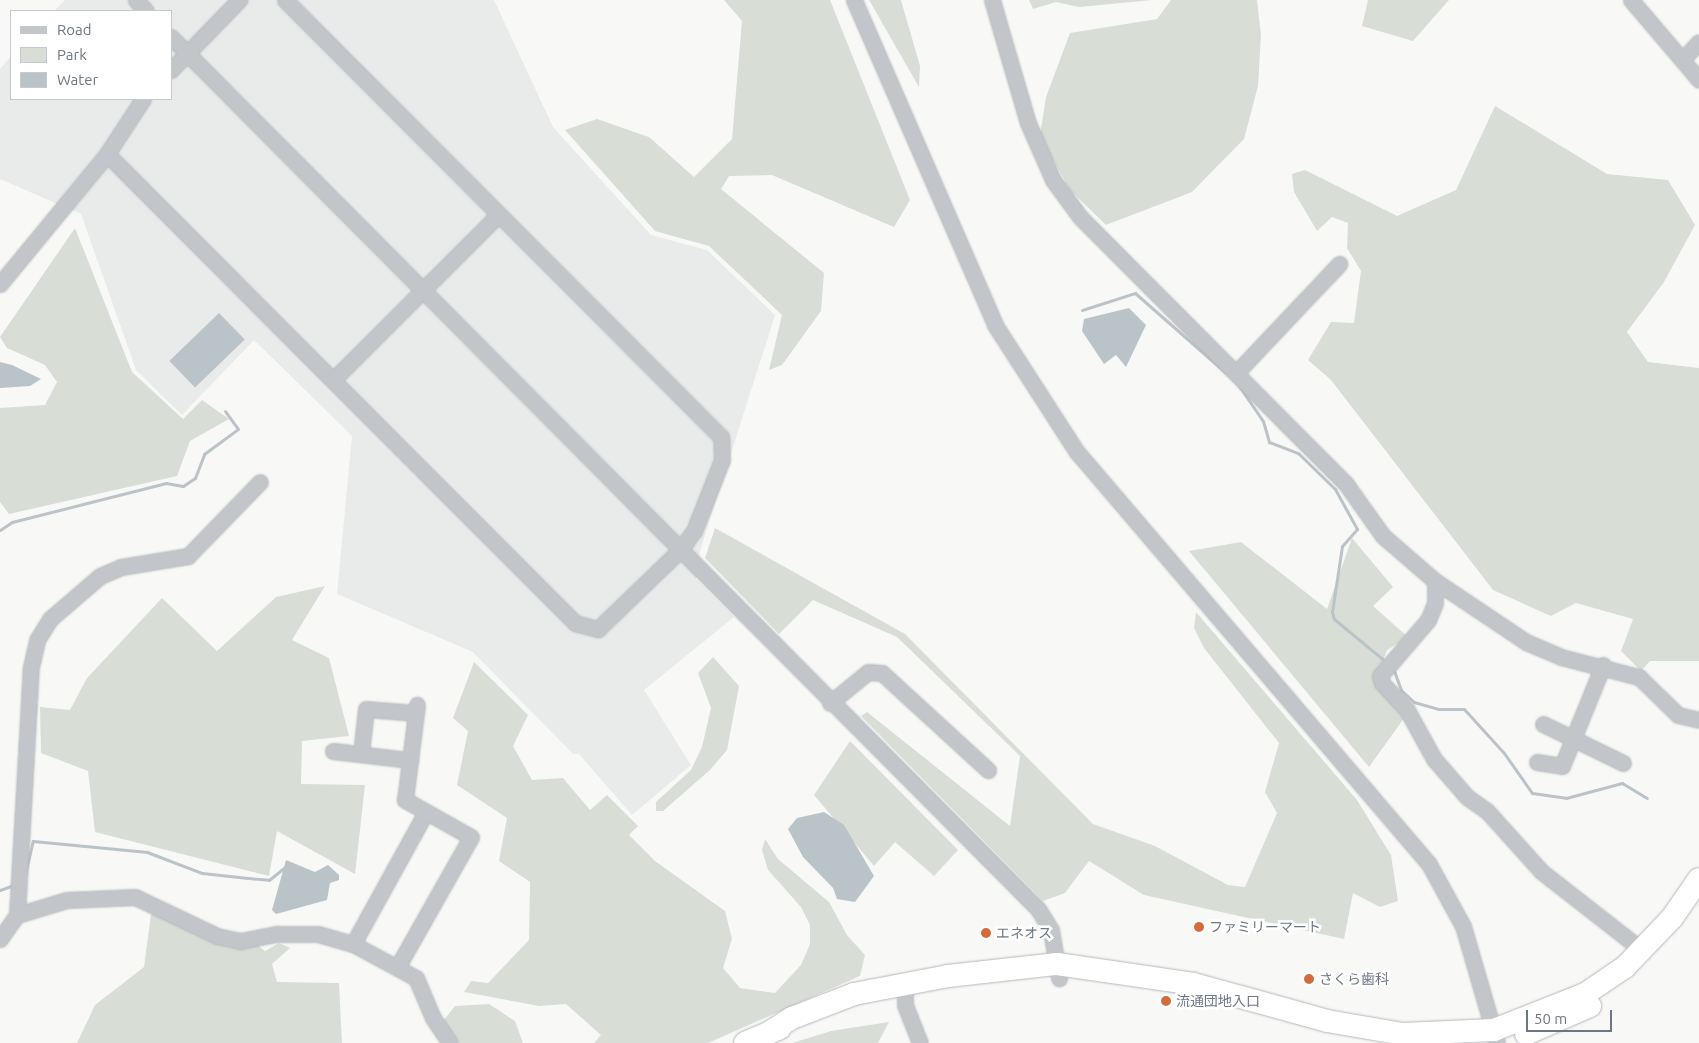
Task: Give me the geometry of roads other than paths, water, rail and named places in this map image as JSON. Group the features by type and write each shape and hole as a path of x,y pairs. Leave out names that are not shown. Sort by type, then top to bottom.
{"highway":[{"path":"1497,1039 1585,994 1643,951 1699,879"},
{"path":"767,1034 811,1010 854,994 948,976 1058,971 1194,984 1327,1020 1403,1034 1497,1039 1558,1024 1602,1000 1636,975 1699,900"},
{"path":"745,1043 858,1002 905,993 1058,971 1199,998 1308,1032 1372,1043"}],"street":[{"path":"136,0 145,10"},
{"path":"172,69 240,0"},
{"path":"107,154 575,623 598,629 680,550 694,531 722,460 721,437 285,0"},
{"path":"854,0 995,325 1077,452 1429,864 1463,926 1497,1039"},
{"path":"992,0 1028,122 1054,180 1080,217 1237,372 1346,484 1382,536 1435,581 1526,642 1561,657 1603,665 1639,677 1678,715 1699,720"},
{"path":"1631,0 1698,77"},
{"path":"172,38 423,289 830,703 1038,909 1051,930 1058,971"},
{"path":"1683,59 1699,42"},
{"path":"0,284 107,154 142,100"},
{"path":"333,380 498,215"},
{"path":"1237,372 1340,264"},
{"path":"0,940 17,915 31,667 37,640 50,619 100,576 121,567 188,556 260,482"},
{"path":"1435,581 1435,603 1428,620 1380,676 1382,682 1407,710 1434,759 1467,797 1487,811 1542,872 1643,951"},
{"path":"1537,762 1562,766 1603,665"},
{"path":"830,703 868,672 882,673 988,770"},
{"path":"360,754 366,709 417,709 405,800 471,838 398,966"},
{"path":"1543,724 1623,763"},
{"path":"333,751 410,760"},
{"path":"353,944 426,812"},
{"path":"17,915 67,900 135,897 217,936 240,941 277,934 318,934 353,944 398,966 416,978 446,1041"},
{"path":"905,993 905,1005 920,1043"}],"water":[{"path":"1129,308 1146,325 1126,367 1116,355 1104,364 1082,331 1084,319"},
{"path":"219,313 245,340 195,388 169,361"},
{"path":"0,362 12,365 41,379 30,386 0,388"},
{"path":"824,812 844,825 874,876 855,902 837,899 833,888 803,857 788,829 797,818"},
{"path":"286,860 315,872 328,865 339,875 339,880 330,883 327,900 276,914 272,910"}],"waterway":[{"path":"1082,310 1135,293 1226,373"},
{"path":"1239,386 1263,421 1269,442 1298,453 1335,489 1357,529 1342,546 1332,612 1334,619 1386,662"},
{"path":"0,530 12,522 166,483 183,486 195,478 204,454 238,429 225,411"},
{"path":"1393,668 1401,690 1414,702 1438,709 1464,709 1504,753 1532,793 1566,798 1622,783 1647,798"},
{"path":"24,879 33,841 147,852 202,873 248,878 269,880 285,867"},
{"path":"0,890 14,885"}],"place":[{"name":"ファミリーマート","path":"1199,927"},
{"name":"エネオス","path":"986,933"},
{"name":"さくら歯科","path":"1309,979"},
{"name":"流通団地入口","path":"1166,1001"}]}
